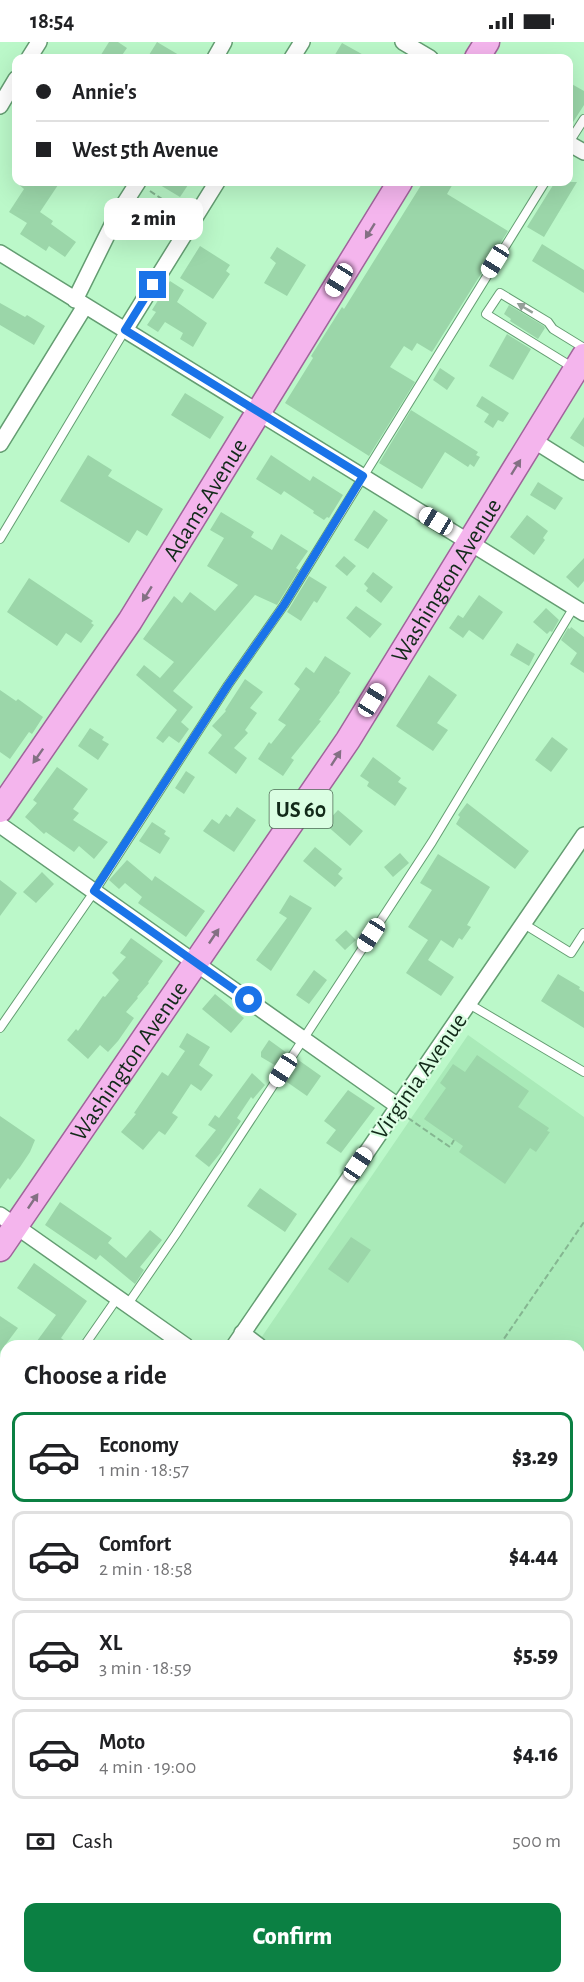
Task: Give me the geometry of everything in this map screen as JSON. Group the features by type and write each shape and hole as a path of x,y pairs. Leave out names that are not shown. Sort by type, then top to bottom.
{"main road":[{"name":"Adams Avenue","path":"0,810 130,621 398,186"},
{"name":"Washington Avenue","path":"0,1249 8,1220 196,963 348,740 581,358"}],"street":[{"path":"403,42 423,54"},
{"path":"0,106 12,86"},
{"path":"0,444 80,303 117,215 140,186"},
{"path":"125,330 215,186"},
{"path":"0,253 579,610"},
{"path":"533,440 584,472"},
{"path":"0,825 403,1112"},
{"name":"Virginia Avenue","path":"238,1339 403,1112 469,1004 584,836"},
{"path":"8,1220 178,1340"}],"lane":[{"path":"573,137 584,119"},
{"path":"0,1028 94,891 228,685 284,605 543,186"},
{"path":"500,293 548,322 581,358 486,314 500,293"},
{"path":"0,539 125,330"},
{"path":"89,1340 176,1233 432,842 579,610"},
{"path":"524,924 572,953 584,933"},
{"path":"469,1004 584,1072"}],"path":[{"path":"142,186 165,201 160,212"},
{"path":"403,1112 450,1146 454,1140"},
{"path":"503,1340 584,1222"}],"shaded area":[{"path":"468,1035 584,1117 584,1340 264,1340 261,1338"}],"building":[{"path":"109,42 118,42 127,48 123,54 102,54"},
{"path":"157,42 177,54 150,54"},
{"path":"342,43 362,54 335,54"},
{"path":"573,85 584,91 584,105 573,122"},
{"path":"573,182 577,182 544,237 527,227 553,186 573,186"},
{"path":"21,186 57,186 40,212 53,221 51,224 76,242 65,257 49,246 46,251 20,234 27,223 9,212 24,189"},
{"path":"162,186 187,186 180,197"},
{"path":"421,186 452,186 447,194 508,231 432,352 417,343 412,351 404,346 390,367 415,382 369,456 285,403 313,358 311,356 342,307 344,309"},
{"path":"542,244 584,270 584,293 532,261"},
{"path":"200,246 230,265 226,271 230,274 213,299 180,278"},
{"path":"277,247 306,265 287,296 264,283 276,263 270,258"},
{"path":"170,281 184,290 177,302 207,323 193,347 180,339 183,333 165,322 158,332 147,325 156,312 152,310"},
{"path":"0,303 45,326 34,345 0,325"},
{"path":"509,305 544,326 538,339 510,321 511,319 504,314"},
{"path":"507,334 531,349 513,380 489,366"},
{"path":"440,368 455,378 447,390 433,380"},
{"path":"185,393 224,417 210,439 171,415"},
{"path":"482,396 509,413 503,422 498,420 493,428 484,422 489,414 476,406"},
{"path":"411,410 478,452 476,455 480,457 474,467 470,464 468,467 445,452 422,489 379,463"},
{"path":"584,417 584,447 570,438"},
{"path":"88,455 112,470 108,476 163,509 147,536 137,530 129,543 60,501"},
{"path":"271,455 310,481 313,476 343,495 329,518 324,520 284,491 281,495 256,479"},
{"path":"538,482 563,498 555,510 530,495"},
{"path":"374,510 388,520 368,549 354,540"},
{"path":"221,512 254,532 251,537 272,550 281,534 308,551 296,568 299,570 277,605 255,595 173,691 193,707 181,722 189,729 179,743 169,736 163,743 156,738 177,710 136,675 144,665 160,678 174,662 143,639 174,596 182,603 190,592 215,611 238,585 207,566 224,538 210,530"},
{"path":"527,515 548,531 543,538 545,540 534,555 510,537"},
{"path":"344,556 356,566 347,576 335,566"},
{"path":"584,558 584,581 578,588 566,577"},
{"path":"373,572 393,587 381,603 366,591 368,588 364,584"},
{"path":"309,576 327,587 317,603 314,601 301,621 287,612"},
{"path":"29,578 93,621 91,623 94,625 81,643 66,633 57,646 7,612"},
{"path":"479,595 503,612 483,640 469,630 463,638 449,628 458,615 463,618"},
{"path":"356,606 382,624 370,638 346,618"},
{"path":"546,608 559,620 552,632 547,634 533,622"},
{"path":"571,627 584,637 584,673 570,664 577,653 561,640"},
{"path":"517,643 535,654 529,666 510,655"},
{"path":"325,656 351,673 319,720 321,721 291,758 294,760 283,776 258,759 269,742 271,744 286,725 278,720 300,689 294,684 306,667 314,673"},
{"path":"429,675 457,695 437,723 448,730 433,751 396,726"},
{"path":"245,679 263,692 250,708 257,713 245,730 248,733 234,748 247,758 236,774 208,753 222,735 212,726 226,711"},
{"path":"0,690 16,701 18,699 43,717 32,734 29,732 10,759 0,752"},
{"path":"90,728 104,737 102,740 109,744 98,760 78,746"},
{"path":"552,737 568,749 551,772 535,760"},
{"path":"373,757 401,778 398,782 407,788 395,806 367,786 369,782 360,776"},
{"path":"57,767 88,789 73,809 79,813 73,820 108,842 94,859 79,846 74,852 46,832 44,834 25,817 37,803 33,800"},
{"path":"186,771 195,777 184,794 175,788"},
{"path":"467,803 529,851 515,869 456,824 460,817 458,815"},
{"path":"237,807 256,820 234,852 203,831 212,819 219,824 226,814 230,817"},
{"path":"338,810 363,831 350,846 325,824"},
{"path":"152,822 166,831 164,834 170,838 160,854 139,841"},
{"path":"315,847 342,869 338,874 343,878 335,887 303,861"},
{"path":"400,853 409,863 393,877 384,867"},
{"path":"438,854 490,887 467,925 471,927 462,940 459,938 453,948 441,940 428,960 454,977 441,996 406,973 428,940 408,927 432,890 420,883"},
{"path":"127,860 152,881 155,876 205,911 186,937 138,903 142,897 125,883 119,889 109,880"},
{"path":"42,872 54,884 36,903 23,892"},
{"path":"0,880 17,893 0,916"},
{"path":"290,895 312,908 271,971 256,960 287,918 279,913"},
{"path":"346,930 356,940 345,950 335,940"},
{"path":"131,938 163,961 126,1012 134,1018 118,1041 108,1052 100,1045 88,1059 67,1040 76,1029 78,1031 103,996 105,997 119,980 112,973 126,957 120,953"},
{"path":"314,970 327,980 309,1004 296,995"},
{"path":"558,974 580,987 579,989 584,992 584,1028 541,1001"},
{"path":"215,994 244,1018 231,1033 202,1009"},
{"path":"187,1033 210,1047 199,1065 213,1075 201,1091 191,1084 172,1113 178,1117 165,1135 159,1131 143,1150 121,1132 136,1114 134,1113 162,1072 168,1076 185,1051 179,1047"},
{"path":"269,1040 287,1053 278,1067 261,1057 261,1052"},
{"path":"477,1055 529,1091 518,1107 549,1128 547,1131 550,1132 536,1152 530,1148 505,1184 459,1152 463,1146 424,1119 446,1088 440,1083 453,1064 465,1072"},
{"path":"297,1059 321,1076 307,1096 284,1080"},
{"path":"252,1073 265,1085 253,1099 251,1097 237,1118 241,1121 209,1167 195,1156 216,1130 208,1125 215,1115 219,1118"},
{"path":"348,1090 375,1108 341,1153 326,1143 336,1130 324,1121"},
{"path":"0,1116 35,1140 20,1167 0,1189"},
{"path":"260,1188 297,1214 285,1232 247,1206"},
{"path":"60,1202 112,1238 108,1243 126,1258 150,1230 162,1240 140,1267 144,1270 135,1284 100,1255 96,1260 45,1225"},
{"path":"351,1237 371,1250 348,1283 328,1269"},
{"path":"34,1263 87,1301 61,1338 64,1340 38,1340 56,1315 17,1288"},
{"path":"0,1316 18,1328 9,1340 0,1340"}],"route":[{"path":"153,285 125,330 363,476 284,605 228,685 94,891 249,1000"}]}
